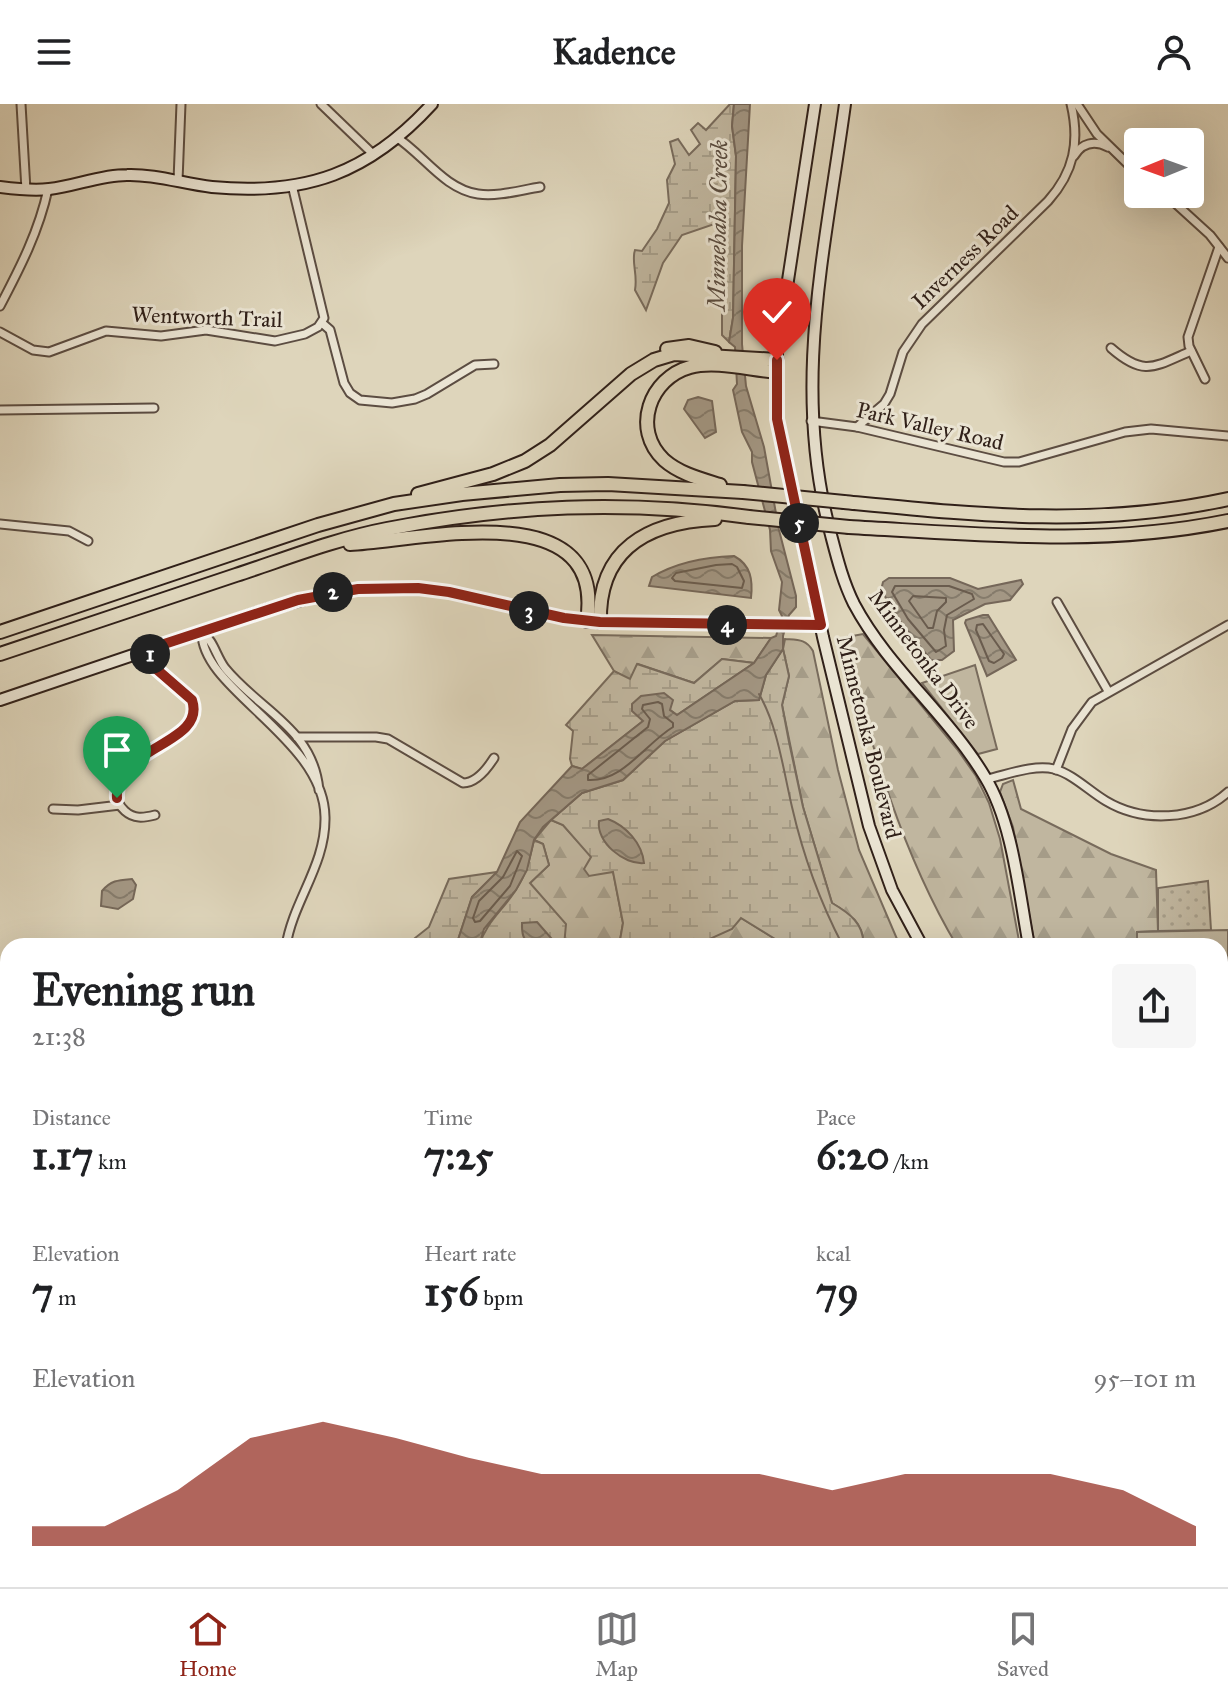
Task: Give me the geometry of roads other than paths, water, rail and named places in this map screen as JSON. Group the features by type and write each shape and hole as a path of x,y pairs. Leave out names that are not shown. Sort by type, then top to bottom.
{"highway":[{"path":"394,504 415,495 506,470 525,461 550,445 631,374 654,360 674,354 777,366"},
{"path":"743,492 694,477 663,459 649,433 650,404 663,381 678,370 695,365 777,366"},
{"path":"0,632 318,525 394,504 471,493 608,484 743,492 1030,518 1127,514 1228,499"},
{"path":"0,654 327,545 385,529 517,509 589,506 660,508 849,527 975,536 1065,538 1134,535 1228,521"},
{"path":"594,622 609,568 630,545 676,523 749,517"},
{"path":"327,545 471,532 523,534 542,539 571,558 580,570 594,622"}],"main road":[{"path":"0,187 49,189 111,175 132,174 241,189 292,185 336,176 374,155 432,104"},
{"name":"Minnetonka Boulevard","path":"815,104 777,366 777,419 821,625 872,837 892,890 918,938"},
{"name":"Minnetonka Drive","path":"845,104 811,365 815,463 826,515 841,573 854,604 987,779 1001,812 1027,938"},
{"path":"0,700 313,596 358,589 449,592 594,622 821,625"}],"street":[{"path":"21,104 26,190"},
{"path":"178,181 181,104"},
{"path":"321,104 374,155"},
{"path":"1074,104 1109,148 1124,161"},
{"name":"Inverness Road","path":"857,427 884,404 894,384 903,352 922,324 1048,201 1064,181 1074,157 1074,104"},
{"path":"396,137 439,174 478,194 540,187"},
{"path":"1074,157 1089,143 1109,148"},
{"path":"292,185 323,313 322,323 330,330 344,383 350,393 360,400 392,403 415,399 475,365 494,364"},
{"path":"0,306 43,214 49,189"},
{"path":"1181,208 1228,258"},
{"path":"1205,379 1191,351 1188,337 1219,247"},
{"name":"Wentworth Trail","path":"0,332 33,350 49,352 106,331 161,336 206,330 275,341 305,334 322,323"},
{"path":"1111,348 1128,362 1145,367 1191,351"},
{"path":"0,410 154,408"},
{"name":"Park Valley Road","path":"811,421 857,427 975,458 1004,462 1019,462 1125,432 1151,429 1228,436"},
{"path":"0,524 69,531 88,541"},
{"path":"1057,602 1108,691"},
{"path":"1056,770 1078,719 1092,702 1228,625"},
{"path":"202,632 210,638 225,668 299,737 318,775 325,817 322,847 294,913 288,938"},
{"path":"202,632 208,656 220,675 287,740 319,790"},
{"path":"149,649 154,667 192,700 194,708 193,716 179,734 144,754 127,768 116,791 120,805 136,818 155,815"},
{"path":"287,740 299,737 388,739 463,783 469,783 486,770 494,758"},
{"path":"987,779 1044,768 1056,770 1110,804 1139,814 1165,816 1190,812 1227,797"},
{"path":"53,809 78,810 120,805"}],"water":[{"path":"734,104 750,104 742,246 742,344 746,386 764,447 779,530 796,596 796,607 789,615 783,636 783,649 766,675 759,700 735,701 665,741 623,780 582,793 543,827 534,840 527,870 516,890 484,929 481,938 459,938 472,897 497,872 520,822 572,766 582,769 643,721 632,711 632,704 641,696 664,693 673,700 670,710 677,715 754,663 771,638 776,636 782,616 779,610 782,582 771,551 770,530 752,452 742,432 733,390 737,384 735,347 729,342 733,318 736,156 732,126"},
{"path":"698,397 712,401 716,432 705,438 684,409 688,400"},
{"path":"734,556 750,574 751,598 649,586 652,577 681,564"},
{"path":"889,578 950,578 978,589 1021,580 1023,584 1010,600 985,604 953,620 954,651 942,660 931,660 902,624 881,590 883,582"},
{"path":"988,615 1016,660 987,676 965,623"},
{"path":"608,819 632,836 644,863 620,856 607,844 599,829 599,821"},
{"path":"132,879 136,885 133,899 118,909 101,906 105,887 116,881"},
{"path":"537,922 551,938 524,938 522,923"}],"waterway":[{"path":"759,694 775,734 807,860 839,938"}],"water label":[{"name":"Minnehaha Creek","path":"718,225"}]}
